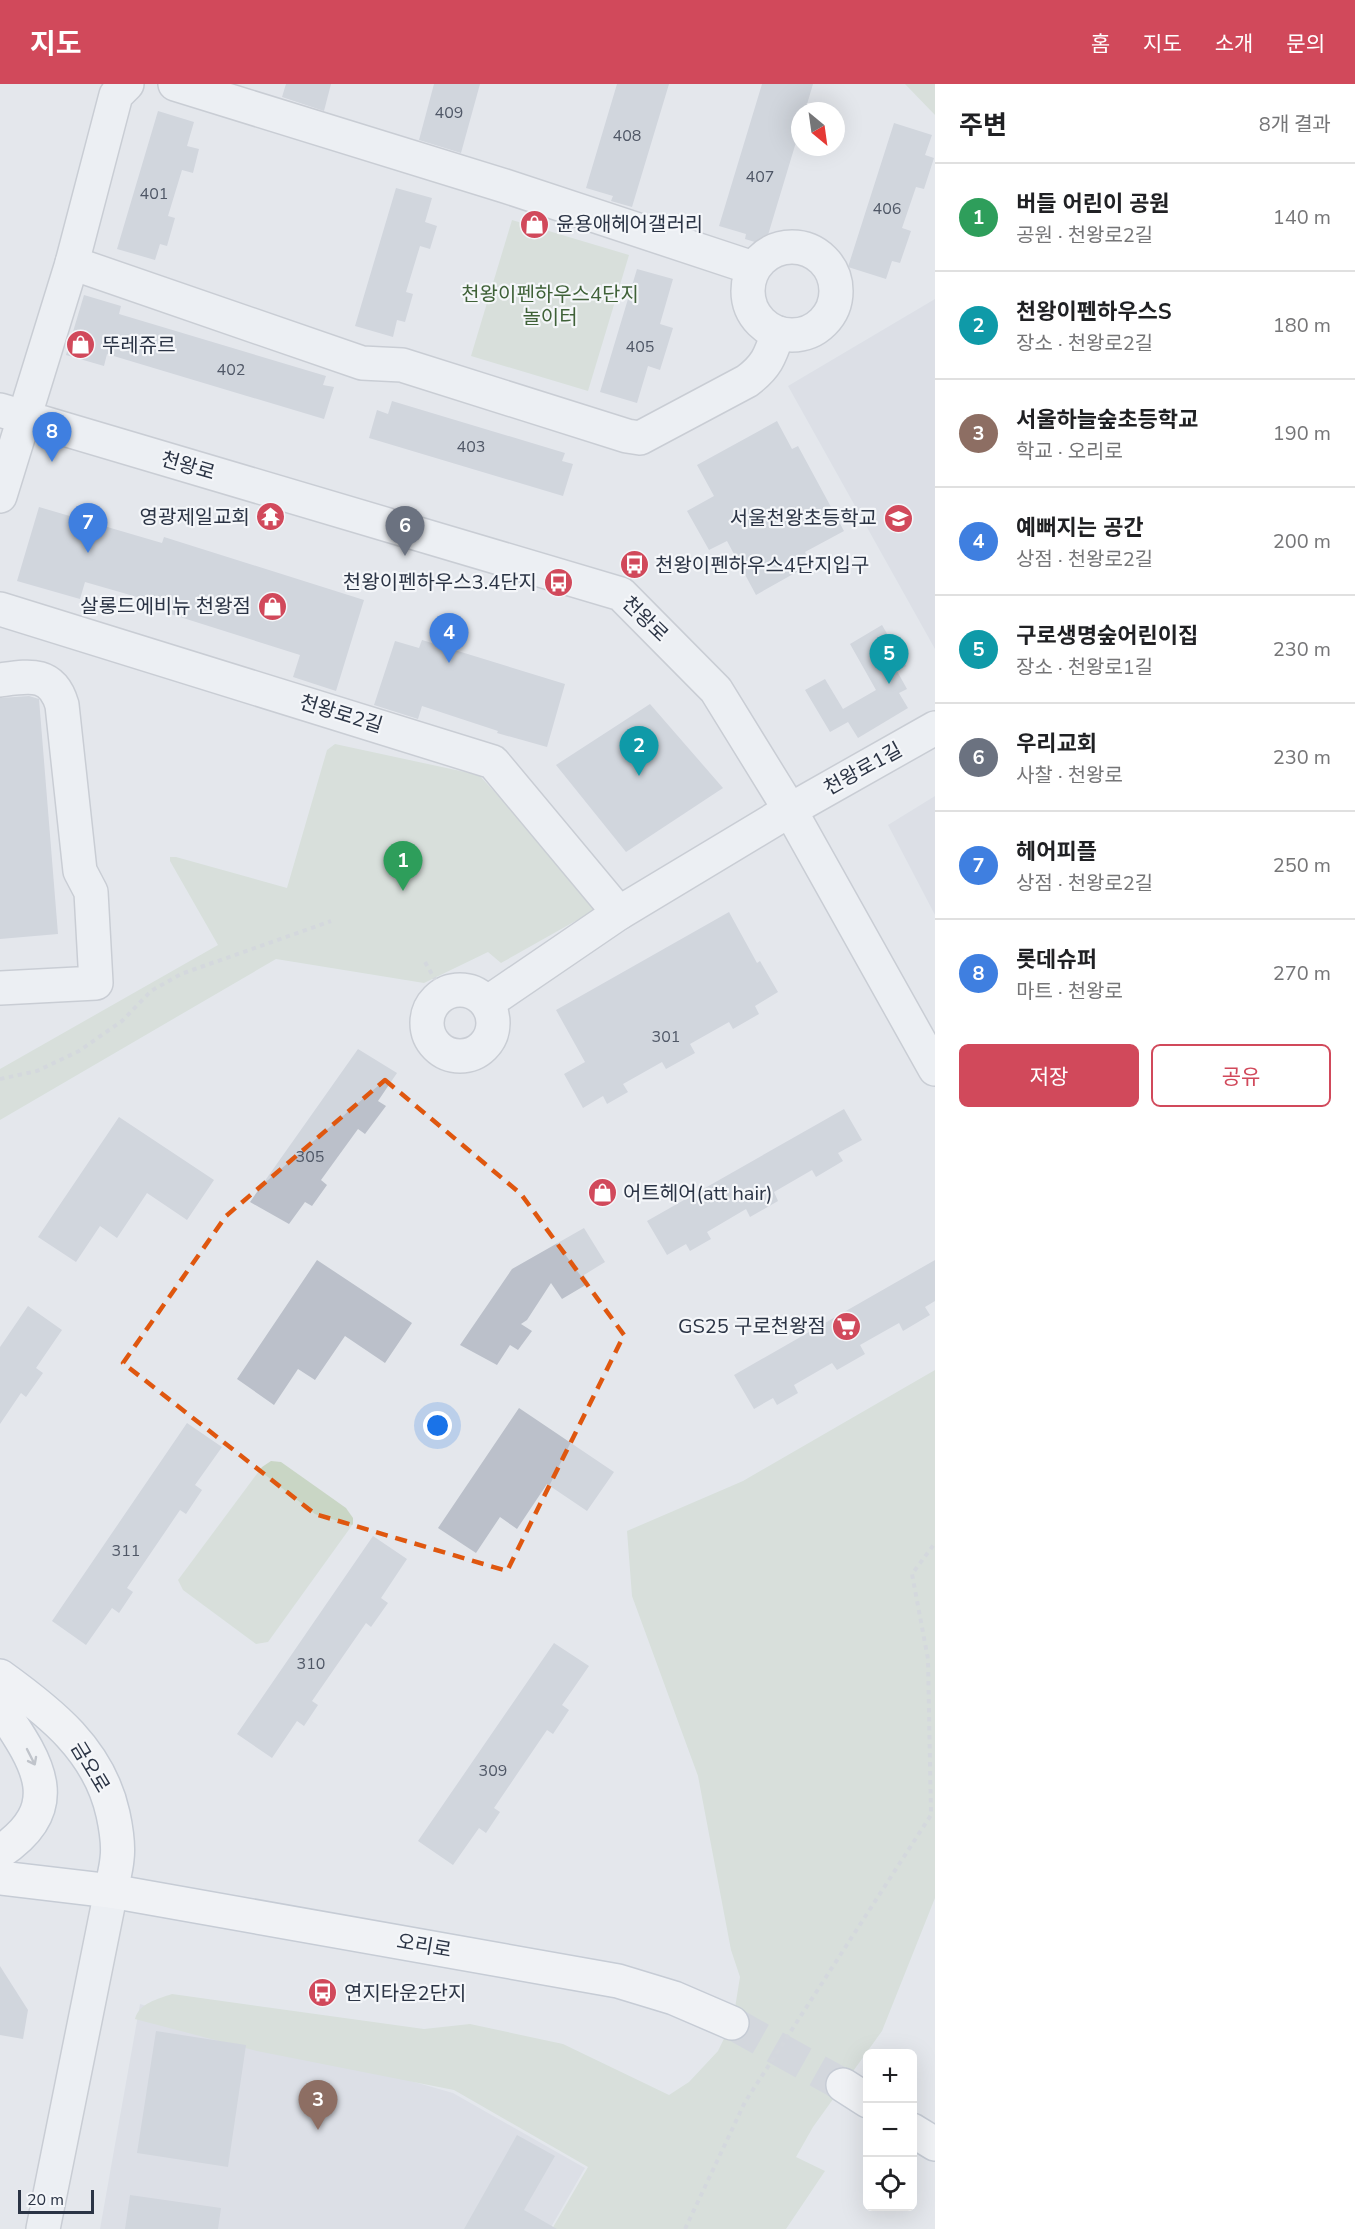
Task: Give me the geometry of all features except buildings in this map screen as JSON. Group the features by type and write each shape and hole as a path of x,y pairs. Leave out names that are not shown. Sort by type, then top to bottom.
{"main road":[{"name":"금오로","path":"0,1676 36,1702 61,1725 81,1745 98,1772 110,1800 116,1831 117,1858 111,1891"},
{"path":"0,1707 33,1760 40,1779 41,1798 33,1821 16,1840 0,1852"},
{"name":"오리로","path":"0,1878 111,1891 618,1981 674,1998 732,2023"},
{"path":"917,2133 935,2144"}],"street":[{"path":"0,496 12,414 72,263 116,96 127,84"},
{"path":"175,84 505,186 753,268"},
{"path":"791,246 807,248 820,256 830,268 836,282 836,297 831,312 822,324 808,332 793,336 778,333 766,327 756,318 747,294 748,281 753,268 763,257 776,249 791,246"},
{"path":"72,263 362,363 402,365 616,433 640,438 747,381 767,364 778,333"},
{"name":"천왕로","path":"12,414 621,594 716,690 790,810 935,1069"},
{"name":"천왕로2길","path":"0,609 493,762 619,913"},
{"path":"0,680 38,677 54,687 62,705 80,871 91,892 96,983 0,988"},
{"name":"천왕로1길","path":"790,810 935,728"},
{"path":"487,1003 619,913 790,810"},
{"path":"458,990 469,990 479,995 487,1003 494,1024 491,1035 477,1052 455,1055 445,1052 430,1037 428,1016 431,1006 444,995 458,990"},
{"path":"43,2229 111,1891"}],"path":[{"path":"0,1079 37,1071 79,1051 122,1021 151,991 182,974 331,921"},
{"path":"424,962 444,995"},
{"path":"685,2229 745,2102 931,1815 928,1659 912,1574 935,1543"}],"highlighted area":[{"path":"385,1080 521,1194 624,1335 507,1571 315,1514 123,1363 226,1216"}],"shaded area":[{"name":"서울천왕초등학교","path":"935,299 935,649 788,386"},
{"path":"935,796 935,915 888,825"},
{"path":"140,2004 453,2093 585,2168 550,2229 100,2229"}],"green space":[{"path":"905,84 935,84 935,115"},
{"name":"천왕이펜하우스4단지 놀이터","path":"512,220 629,255 588,391 471,356"},
{"path":"335,744 479,775 597,903 595,910 501,963 488,952 424,983 276,959 0,1120 0,1069 218,945 170,861 170,857 287,888 327,750"},
{"path":"935,1370 935,1898 882,2031 869,2049 863,2049 863,2057 813,2127 796,2157 825,2171 786,2229 552,2229 588,2167 454,2090 257,2051 135,2019 145,2005 172,1994 424,2029 470,2024 563,2044 669,2095 689,2082 718,2051 733,2020 740,1977 731,1950 698,1776 632,1596 627,1531 743,1481"},
{"path":"271,1461 281,1462 346,1508 353,1518 353,1524 268,1642 256,1644 183,1590 178,1580 262,1467"}],"tunnel":[{"path":"732,2023 843,2085"}],"place":[{"name":"윤용애헤어갤러리","path":"535,224"},
{"name":"뚜레쥬르","path":"81,345"},
{"name":"롯데슈퍼","path":"52,462"},
{"name":"영광제일교회","path":"271,517"},
{"name":"서울천왕초등학교","path":"898,518"},
{"name":"헤어피플","path":"88,553"},
{"name":"우리교회","path":"405,556"},
{"name":"천왕이펜하우스4단지입구","path":"634,565"},
{"name":"천왕이펜하우스3.4단지","path":"558,582"},
{"name":"살롱드에비뉴 천왕점","path":"272,606"},
{"name":"예뻐지는 공간","path":"449,663"},
{"name":"구로생명숲어린이집","path":"889,684"},
{"name":"천왕이펜하우스S","path":"639,776"},
{"name":"버들 어린이 공원","path":"403,891"},
{"name":"어트헤어(att hair)","path":"602,1193"},
{"name":"GS25 구로천왕점","path":"847,1326"},
{"name":"연지타운2단지","path":"323,1993"},
{"name":"서울하늘숲초등학교","path":"318,2130"}]}
